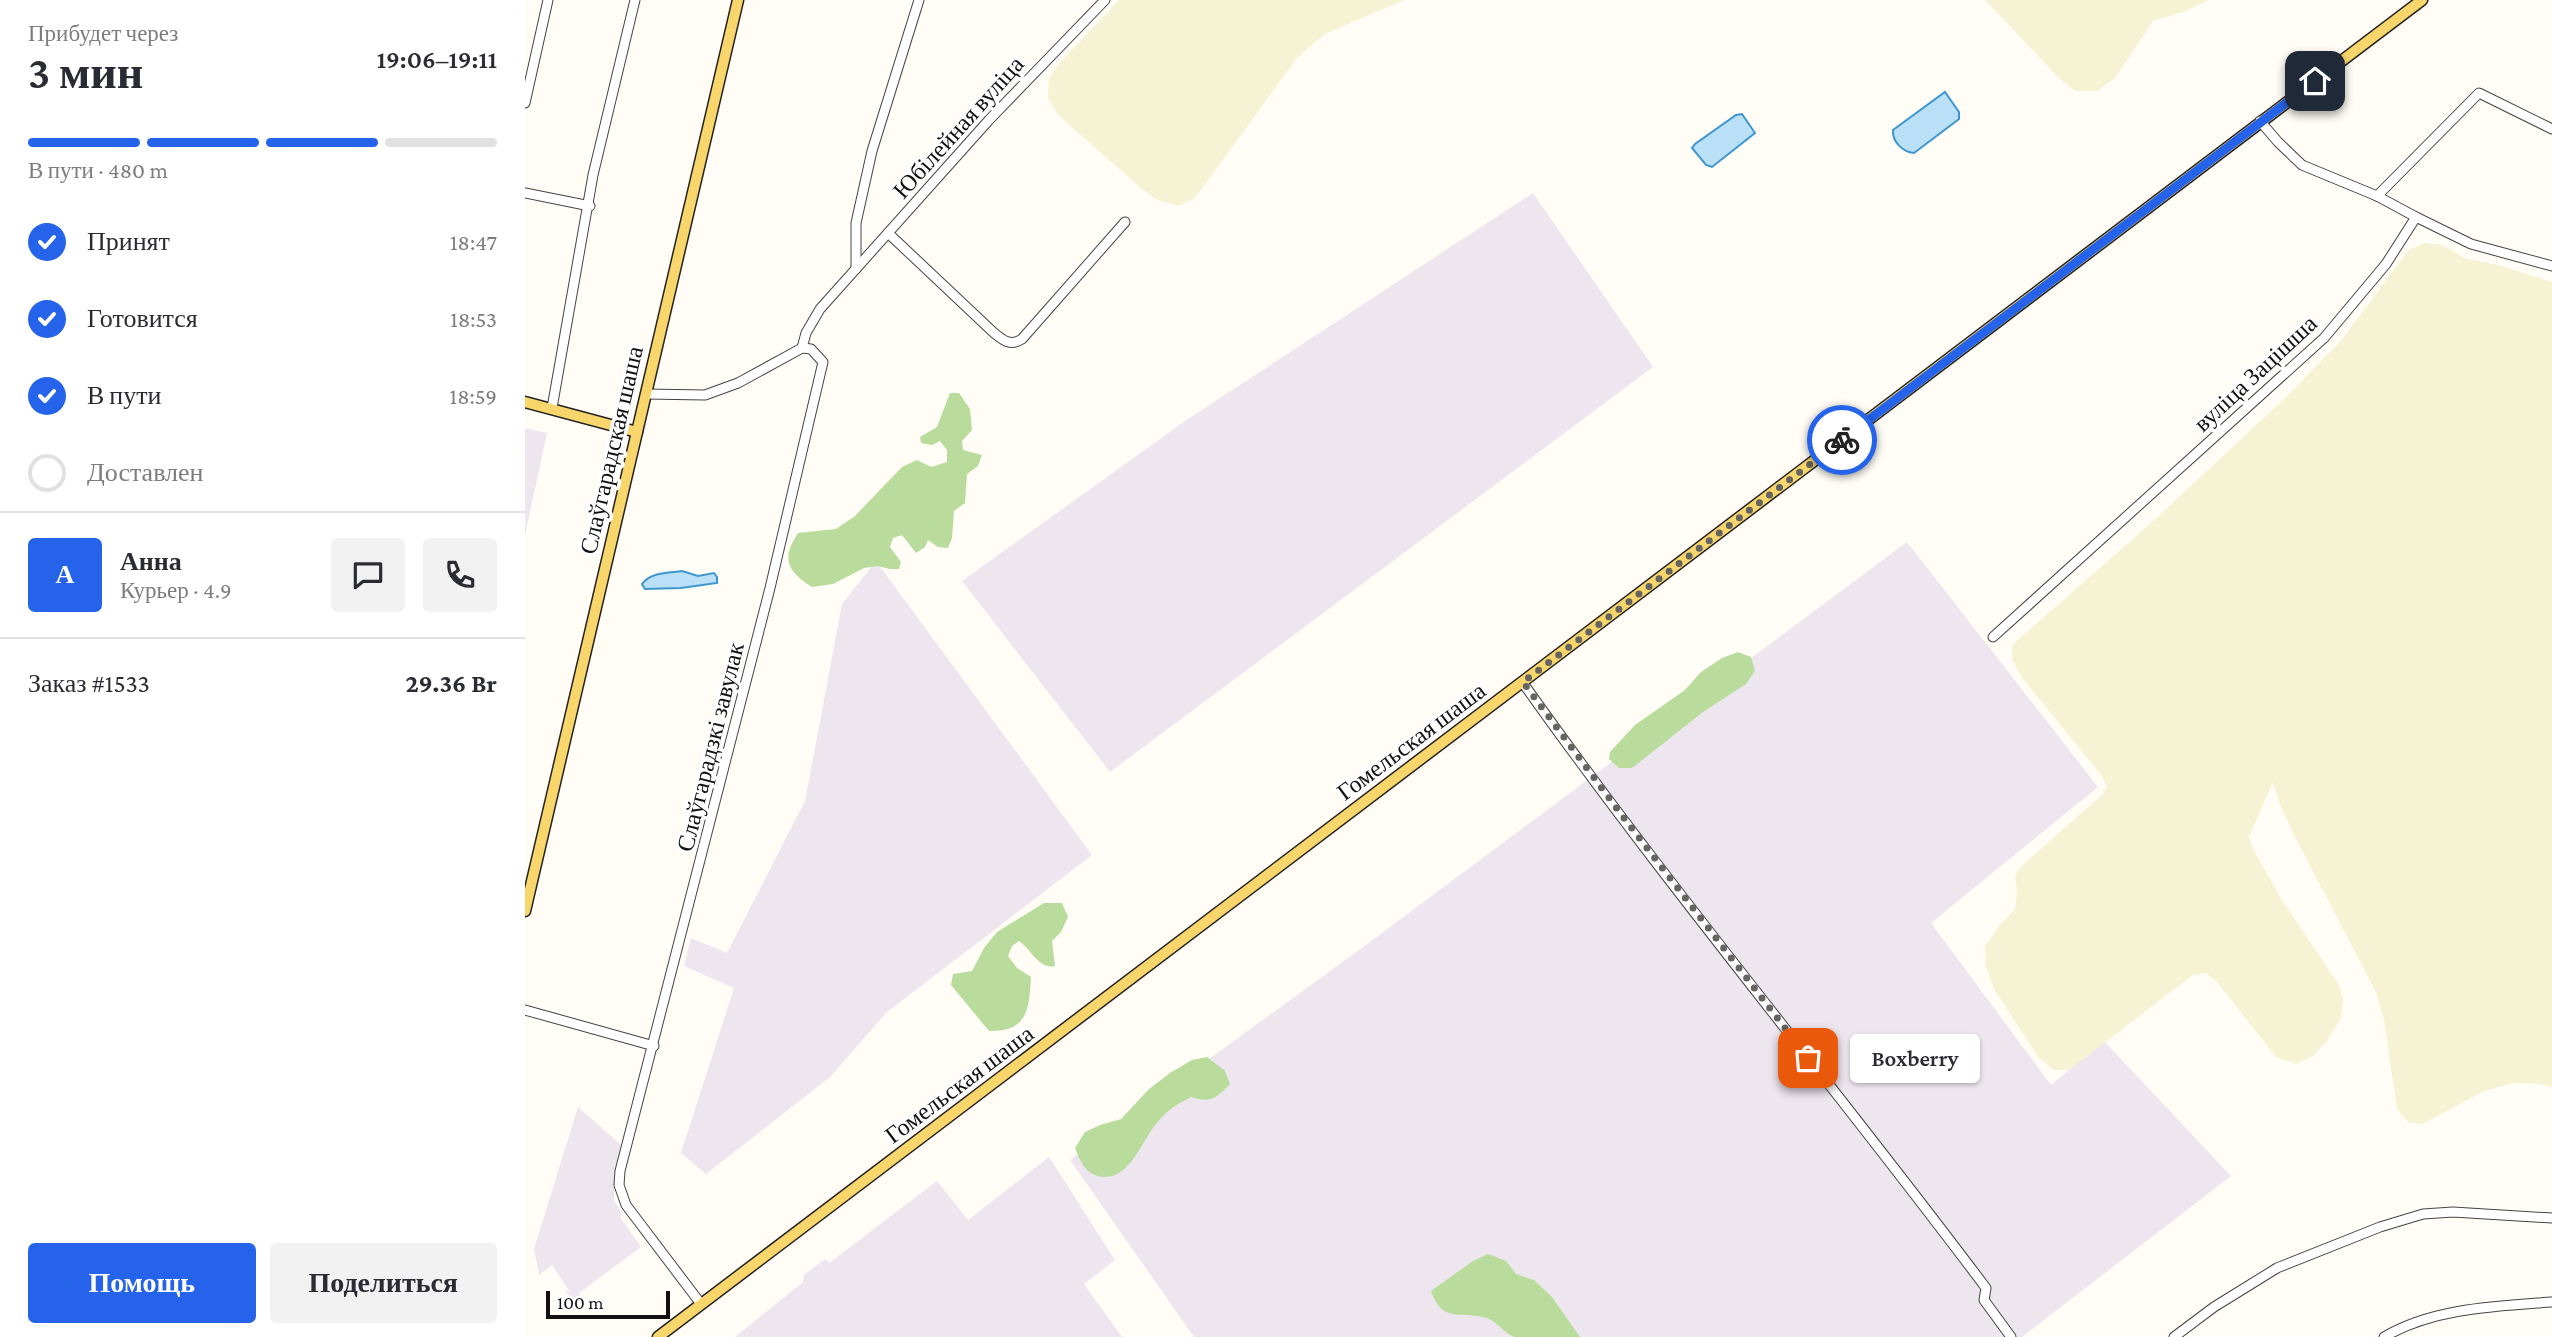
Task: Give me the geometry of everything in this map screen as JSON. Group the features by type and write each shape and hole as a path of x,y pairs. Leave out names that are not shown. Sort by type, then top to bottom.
{"main road":[{"name":"Слаўгарадская шаша","path":"525,911 738,0"},
{"name":"Гомельская шаша","path":"658,1337 2422,0"},
{"path":"525,402 637,432"}],"street":[{"path":"525,103 548,0"},
{"path":"552,408 590,206 593,175 635,0"},
{"path":"856,269 856,223 872,150 919,0"},
{"name":"Юбілейная вуліца","path":"801,348 820,309 1058,47 1105,0"},
{"path":"2377,196 2479,93 2552,129"},
{"path":"2260,121 2302,164 2377,196 2471,244 2552,266"},
{"path":"525,193 590,206"},
{"name":"вуліца Зацішша","path":"1993,637 2324,338 2386,264 2416,217"},
{"path":"888,233 993,332 1005,342 1011,343 1022,339 1125,222"},
{"path":"646,394 705,395 738,383 801,348"},
{"name":"Слаўгарадзкі завулак","path":"701,1304 621,1196 620,1171 767,601 823,362 811,349 801,348"},
{"path":"1523,682 1769,1009 1870,1134 1986,1288 1984,1300 2011,1337"},
{"path":"525,1010 654,1046"},
{"path":"2174,1337 2214,1307 2277,1268 2380,1227 2423,1214 2453,1212 2552,1218"},
{"path":"2384,1337 2403,1326 2454,1313 2552,1302"}],"shaded area":[{"path":"1119,0 1404,0 1325,34 1297,58 1195,198 1179,206 1157,200 1141,188 1058,115 1048,98 1049,78 1058,65"},
{"path":"1985,0 2209,0 2183,12 2153,21 2115,78 2097,91 2075,91 2057,76"},
{"path":"1533,193 1653,367 1110,772 962,581 1185,421"},
{"path":"2425,243 2442,245 2464,258 2498,265 2552,282 2552,1087 2513,1083 2484,1091 2422,1124 2408,1122 2397,1109 2384,1020 2376,992 2294,835 2273,782 2249,837 2282,900 2339,985 2343,999 2341,1018 2327,1041 2313,1056 2296,1064 2276,1057 2217,982 2206,973 2193,975 2069,1070 2054,1070 2038,1057 1994,989 1986,967 1985,947 2015,909 2015,877 2018,869 2103,794 2107,787 2102,776 2023,679 2012,660 2012,645 2150,524 2283,400 2339,343 2409,250"},
{"path":"525,428 547,433 525,535"},
{"path":"1907,542 2098,787 1931,923 2051,1085 2104,1041 2231,1176 2022,1337 1194,1337 1070,1160 1359,950"},
{"path":"876,561 1092,855 887,1012 830,1077 706,1174 681,1153 734,988 684,966 691,938 727,953 805,801 842,604"},
{"path":"578,1107 621,1145 614,1174 614,1201 623,1214 620,1217 641,1247 579,1293 584,1300 576,1305 552,1265 539,1275 534,1249"},
{"path":"1049,1157 1115,1260 1084,1284 1122,1337 735,1337 803,1282 804,1275 825,1259 829,1263 937,1181 968,1220"}],"green space":[{"path":"950,393 959,393 970,409 972,430 962,441 963,450 982,455 978,466 967,474 965,503 954,511 952,538 948,548 938,547 928,540 925,547 916,553 902,535 893,538 890,547 901,562 899,569 878,566 864,568 833,584 812,587 792,570 789,564 789,550 798,533 836,529 855,516 902,467 917,460 931,467 947,462 947,450 940,441 932,445 921,443 920,437 937,427"},
{"path":"1738,652 1751,657 1755,671 1746,684 1703,712 1632,768 1619,768 1609,759 1610,752 1635,725 1685,690 1701,672 1722,658"},
{"path":"1044,903 1062,903 1068,917 1061,932 1052,941 1055,966 1044,965 1019,941 1012,946 1008,956 1017,968 1031,977 1027,1008 1019,1023 1002,1030 989,1031 951,985 953,974 972,971 984,948 997,932"},
{"path":"1207,1057 1225,1071 1230,1084 1221,1093 1203,1100 1191,1097 1172,1108 1156,1124 1133,1160 1118,1174 1098,1176 1086,1169 1075,1148 1085,1132 1121,1119 1149,1089 1170,1073 1192,1060"},
{"path":"1488,1254 1506,1261 1516,1274 1534,1280 1552,1297 1580,1337 1515,1337 1489,1319 1448,1313 1441,1309 1431,1291 1473,1261"}],"water":[{"path":"1945,92 1959,112 1959,119 1914,153 1902,148 1894,139 1893,130"},
{"path":"1742,114 1755,133 1712,167 1706,165 1692,148 1736,115"},
{"path":"682,571 698,576 714,573 717,583 645,589 642,584 655,575"}],"way so far":[{"path":"1808,1058 1523,682 1842,440"}],"place":[{"name":"Boxberry","path":"1808,1058"}],"route":[{"path":"1842,440 2315,81"}]}
